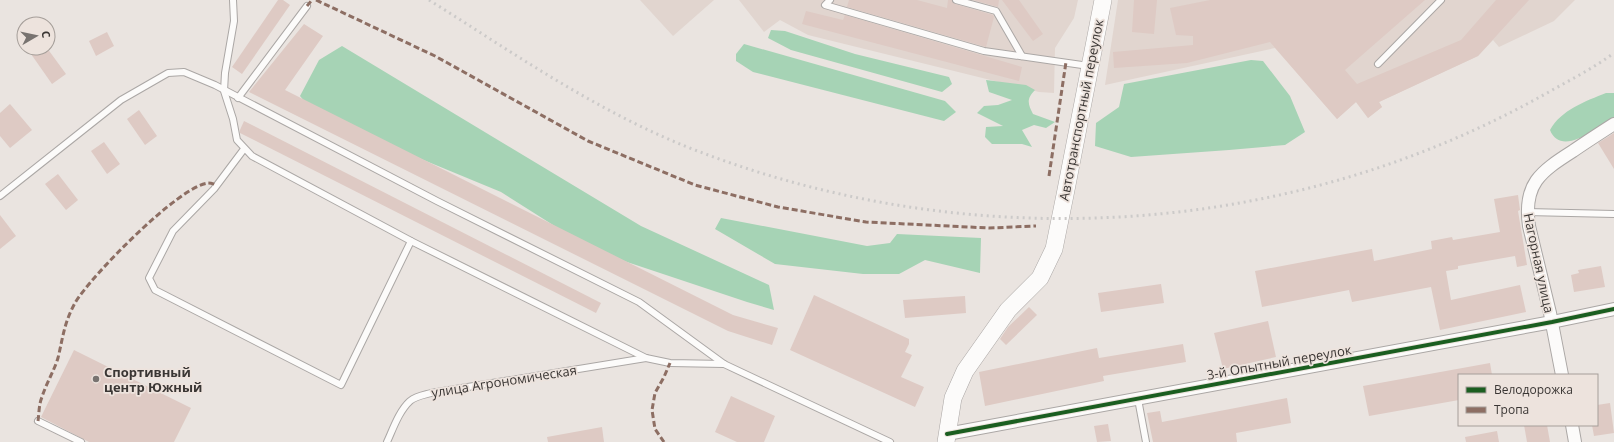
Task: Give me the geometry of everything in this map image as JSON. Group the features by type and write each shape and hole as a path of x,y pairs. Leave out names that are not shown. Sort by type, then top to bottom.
{"main road":[{"name":"Автотранспортный переулок","path":"946,438 953,398 966,371 1008,310 1040,278 1054,249 1103,0"}],"street":[{"name":"Нагорная улица","path":"1562,374 1552,322 1529,226 1527,212 1529,197 1539,177 1552,164 1614,124"},
{"name":"3-й Опытный переулок","path":"946,438 1138,399 1552,322 1614,309"},
{"path":"1572,426 1576,442"}],"lane":[{"path":"233,0 234,21 225,73 224,91 234,119 236,140 252,156 411,241 646,358 670,362 724,364"},
{"path":"830,0 825,6 984,51 1089,66"},
{"path":"956,0 996,11 1022,56"},
{"path":"1378,64 1441,0"},
{"path":"238,98 307,6"},
{"path":"0,196 121,100 168,73 184,72 215,85 437,201 639,302 724,364 890,442"},
{"path":"244,149 214,189 173,231 149,278 155,290 341,385 411,241"},
{"path":"1527,212 1614,214"},
{"name":"улица Агрономическая","path":"387,442 405,407 411,400 431,392 646,358"},
{"path":"1138,399 1146,442"},
{"path":"38,421 81,442"}],"shaded area":[{"path":"640,0 714,0 673,36"},
{"path":"739,0 1078,0 1074,18 1055,48 1054,93 1039,92 808,35 780,20 764,32"},
{"path":"1118,0 1575,0 1554,21 1499,47 1493,40 1478,56 1379,102 1382,107 1368,118 1356,102 1337,119 1275,48 1105,85"}],"green space":[{"path":"771,30 785,31 855,54 949,77 952,84 942,92 791,50 768,38"},
{"path":"744,44 945,101 956,112 944,121 753,72 736,61 736,54"},
{"path":"342,46 641,226 769,285 774,310 627,262 583,244 501,192 317,116 300,96 319,60"},
{"path":"1251,60 1263,61 1290,96 1305,132 1285,145 1131,157 1095,146 1096,123 1119,107 1124,84"},
{"path":"986,80 1026,85 1035,90 1029,99 1033,114 1055,122 1046,128 1034,125 1022,130 1032,147 1022,144 992,144 985,137 986,127 1003,126 977,113 984,106 998,105 1012,100 989,92"},
{"path":"1606,93 1614,93 1614,117 1580,138 1571,141 1563,141 1555,138 1550,130 1561,117 1590,99"},
{"path":"721,218 867,246 890,243 897,234 981,238 980,273 925,260 899,274 863,274 775,264 715,229"}],"building":[{"path":"278,0 283,0 290,5 242,74 232,67"},
{"path":"849,0 917,0 947,8 948,0 952,0 955,4 993,15 994,17 986,47 847,7"},
{"path":"973,0 999,0 998,7"},
{"path":"1002,0 1019,0 1043,34 1033,41"},
{"path":"1134,0 1157,0 1154,34 1132,32"},
{"path":"1210,0 1425,0 1345,70 1357,84 1461,40 1496,0 1529,0 1478,56 1379,102 1382,107 1368,118 1356,102 1337,119 1270,42 1187,63 1114,68 1113,52 1193,45 1193,36 1176,35 1170,8"},
{"path":"806,11 843,20 845,15 1022,67 1019,81 802,24"},
{"path":"304,24 323,36 285,90 733,315 778,328 772,345 728,331 249,92"},
{"path":"107,32 114,46 96,56 89,41"},
{"path":"32,56 53,56 66,74 52,84"},
{"path":"10,104 32,130 10,148 0,136 0,113"},
{"path":"139,110 157,136 145,145 127,119"},
{"path":"244,121 601,303 596,313 240,133"},
{"path":"1614,133 1614,169 1598,143"},
{"path":"104,142 120,164 107,174 91,151"},
{"path":"58,174 78,200 66,210 45,184"},
{"path":"1518,195 1520,210 1518,211 1527,265 1517,267 1515,256 1458,266 1458,269 1446,271 1451,300 1520,285 1526,312 1440,330 1431,287 1352,302 1349,290 1262,307 1255,271 1372,249 1374,261 1432,249 1431,241 1452,237 1453,240 1500,232 1494,199"},
{"path":"0,215 16,236 0,249"},
{"path":"1601,266 1605,287 1574,292 1571,275 1579,273 1578,270"},
{"path":"1161,284 1164,303 1101,312 1098,293"},
{"path":"814,295 909,339 909,344 905,352 912,355 901,377 924,387 915,407 790,350"},
{"path":"965,296 966,313 905,318 903,300"},
{"path":"1029,307 1037,315 1006,345 1000,339 1008,327"},
{"path":"1268,321 1276,357 1223,369 1214,333"},
{"path":"1183,344 1186,362 1103,376 1104,381 985,406 979,372 1097,348 1099,358"},
{"name":"Спортивный центр Южный","path":"74,350 191,408 174,442 89,442 41,417"},
{"path":"1490,363 1492,374 1458,374 1458,400 1369,416 1363,386"},
{"path":"731,396 775,416 764,442 737,442 715,432"},
{"path":"1287,398 1291,423 1236,433 1237,442 1153,442 1147,413 1160,411 1162,422"},
{"path":"1610,403 1614,433 1594,436 1592,426 1598,426 1598,405"},
{"path":"1108,424 1111,441 1097,442 1094,426"},
{"path":"1524,426 1547,426 1550,442 1527,442"},
{"path":"602,427 604,442 548,442 547,437"},
{"path":"1497,431 1499,442 1466,442 1465,437"}],"railway":[{"path":"429,0 591,101 625,119 695,150 801,185 910,207 1021,218 1131,216 1241,203 1349,177 1454,139 1554,89 1592,68 1614,53"}],"marked path":[{"path":"307,6 312,0"},
{"path":"316,0 435,56 588,141 695,185 778,207 866,222 989,228 1036,226"},
{"path":"1049,176 1066,62"},
{"path":"38,421 41,400 58,358 68,317 75,303 84,291 116,254 136,234 177,199 195,188 208,183 217,185"},
{"path":"664,442 655,429 652,410 655,393 670,363"}],"cycle path":[{"path":"947,434 1552,322 1614,309"}],"place":[{"name":"Спортивный центр Южный","path":"96,379"}]}
